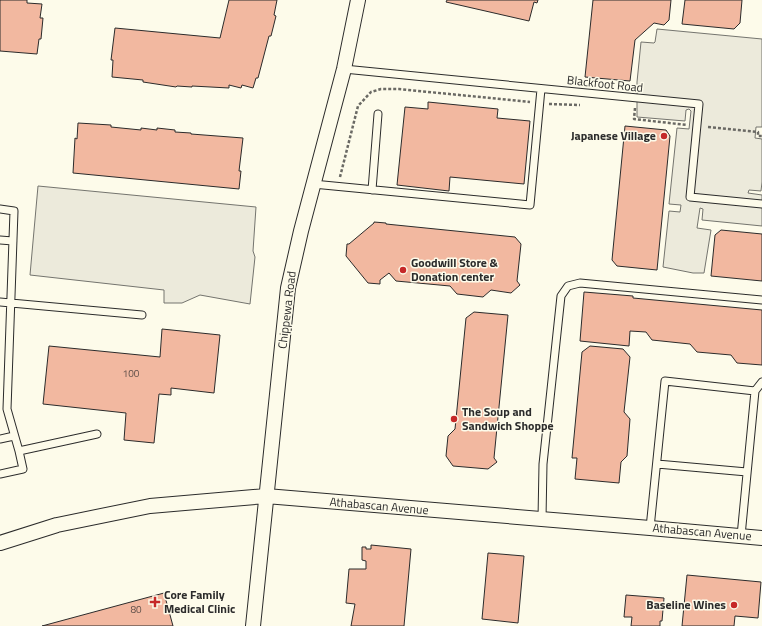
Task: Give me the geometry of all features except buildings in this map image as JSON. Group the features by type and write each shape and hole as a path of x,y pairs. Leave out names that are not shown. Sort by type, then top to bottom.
{"street":[{"name":"Chippewa Road","path":"253,626 288,288 294,257 344,70 358,0"},
{"name":"Athabascan Avenue","path":"0,543 57,525 150,506 266,496 762,538"}],"lane":[{"name":"Blackfoot Road","path":"344,70 699,104 690,197 762,204"},
{"path":"313,184 530,205 541,89"},
{"path":"372,190 378,114"},
{"path":"0,209 14,211 8,353 4,384 3,410 14,436 23,469 0,474"},
{"path":"0,240 13,241"},
{"path":"542,519 543,464 561,296 568,286 580,283 762,300"},
{"path":"0,302 142,315"},
{"path":"0,334 9,334"},
{"path":"0,354 8,353"},
{"path":"650,528 665,381 755,390"},
{"path":"741,536 755,390 762,382"},
{"path":"19,451 98,434"},
{"path":"0,439 14,436"},
{"path":"657,464 747,472"}],"path":[{"path":"340,178 358,106 371,92 381,89 399,89 540,103 581,105"},
{"path":"628,105 636,106 634,119 680,124"},
{"path":"704,127 758,132 758,136 762,136"}],"shaded area":[{"path":"657,29 762,39 762,127 756,127 755,138 762,139 762,182 761,191 749,190 748,193 762,195 762,226 702,220 703,209 700,208 697,228 711,230 704,273 693,273 663,267 669,211 680,212 681,205 669,204 677,128 689,129 691,111 689,109 686,110 685,121 637,117 637,82 641,42 654,43"},
{"path":"38,186 256,207 253,251 255,257 250,304 200,295 182,303 164,303 164,290 30,275"}],"place":[{"name":"Japanese Village","path":"664,136"},
{"name":"Goodwill Store & Donation center","path":"403,270"},
{"name":"The Soup and Sandwich Shoppe","path":"454,419"},
{"name":"Core Family Medical Clinic","path":"155,602"},
{"name":"Baseline Wines","path":"734,605"}]}
